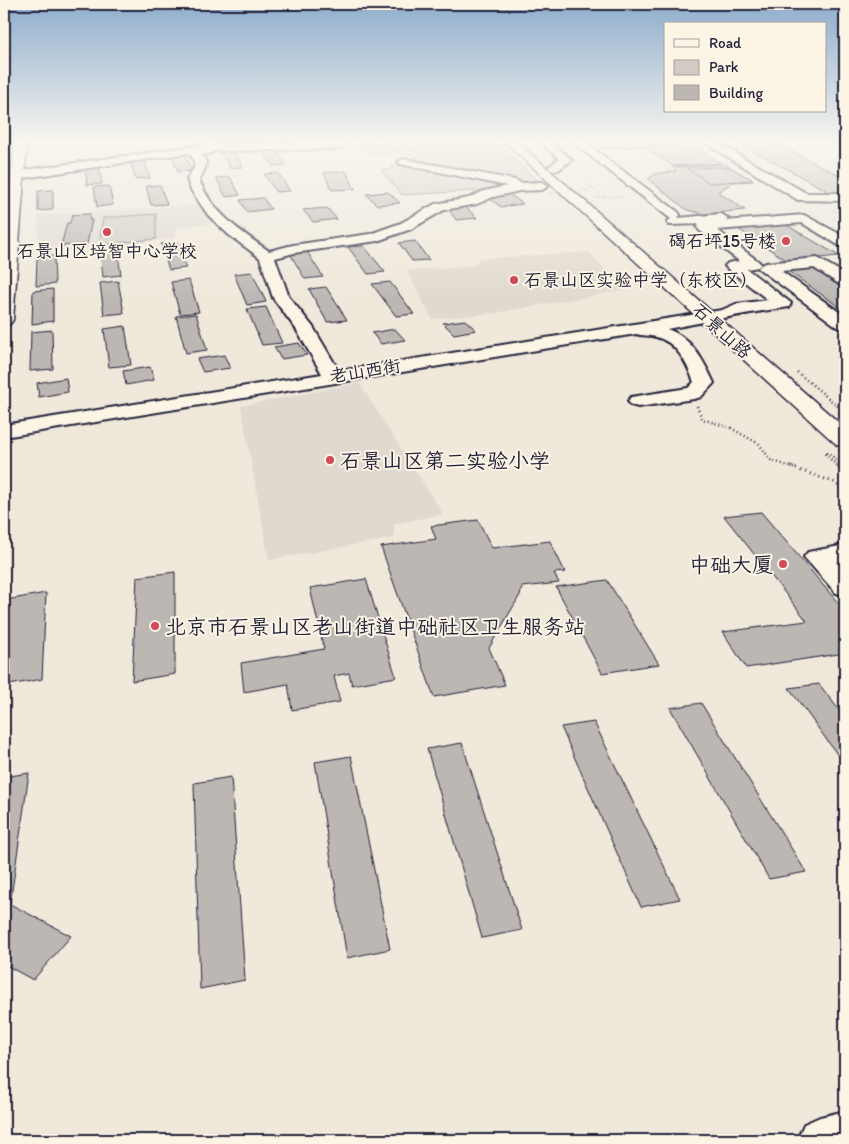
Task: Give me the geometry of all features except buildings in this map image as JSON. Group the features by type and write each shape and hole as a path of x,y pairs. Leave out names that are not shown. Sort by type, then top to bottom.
{"main road":[{"path":"4,320 16,194"},
{"name":"石景山路","path":"569,194 845,440"},
{"name":"石景山路","path":"596,195 726,314 809,386"}],"street":[{"path":"200,194 222,221 240,237 267,256 281,298 304,327 333,376"},
{"path":"267,256 293,249 372,238 406,226 440,207 472,201 487,194"},
{"path":"645,194 673,218 800,212 809,207 803,198 797,194"},
{"path":"803,198 845,197"},
{"path":"727,226 804,219 845,243"},
{"name":"老山西街","path":"4,431 333,376 726,314 736,309 783,303 734,266 753,264 704,227 727,226"},
{"path":"727,226 742,236"},
{"path":"764,252 780,262 845,256"},
{"path":"845,260 766,268 845,324"},
{"path":"817,263 845,281"},
{"path":"633,329 666,334 683,346 698,366 704,383 694,393 638,401"},
{"path":"845,553 817,557 845,588"},
{"path":"820,1140 845,1134"}],"path":[{"path":"591,194 625,196 623,194"},
{"path":"694,393 702,419 731,428 759,444 770,460 836,483 845,493"},
{"path":"845,468 829,453 824,453 845,473"}],"shaded area":[{"name":"石景山区培智中心学校","path":"200,205 216,223 176,227 176,238 38,255 38,215"},
{"name":"石景山区实验中学（东校区）","path":"589,252 625,290 495,313 432,319 407,271 475,265 478,259"},
{"name":"石景山区第二实验小学","path":"359,383 443,514 394,524 394,538 269,560 241,406"}],"green space":[{"path":"156,214 156,239 99,245 103,218"}],"place":[{"name":"石景山区培智中心学校","path":"107,232"},
{"name":"碣石坪15号楼","path":"786,241"},
{"name":"石景山区实验中学（东校区）","path":"514,280"},
{"name":"石景山区第二实验小学","path":"330,460"},
{"name":"中础大厦","path":"783,564"},
{"name":"北京市石景山区老山街道中础社区卫生服务站","path":"155,626"}]}
